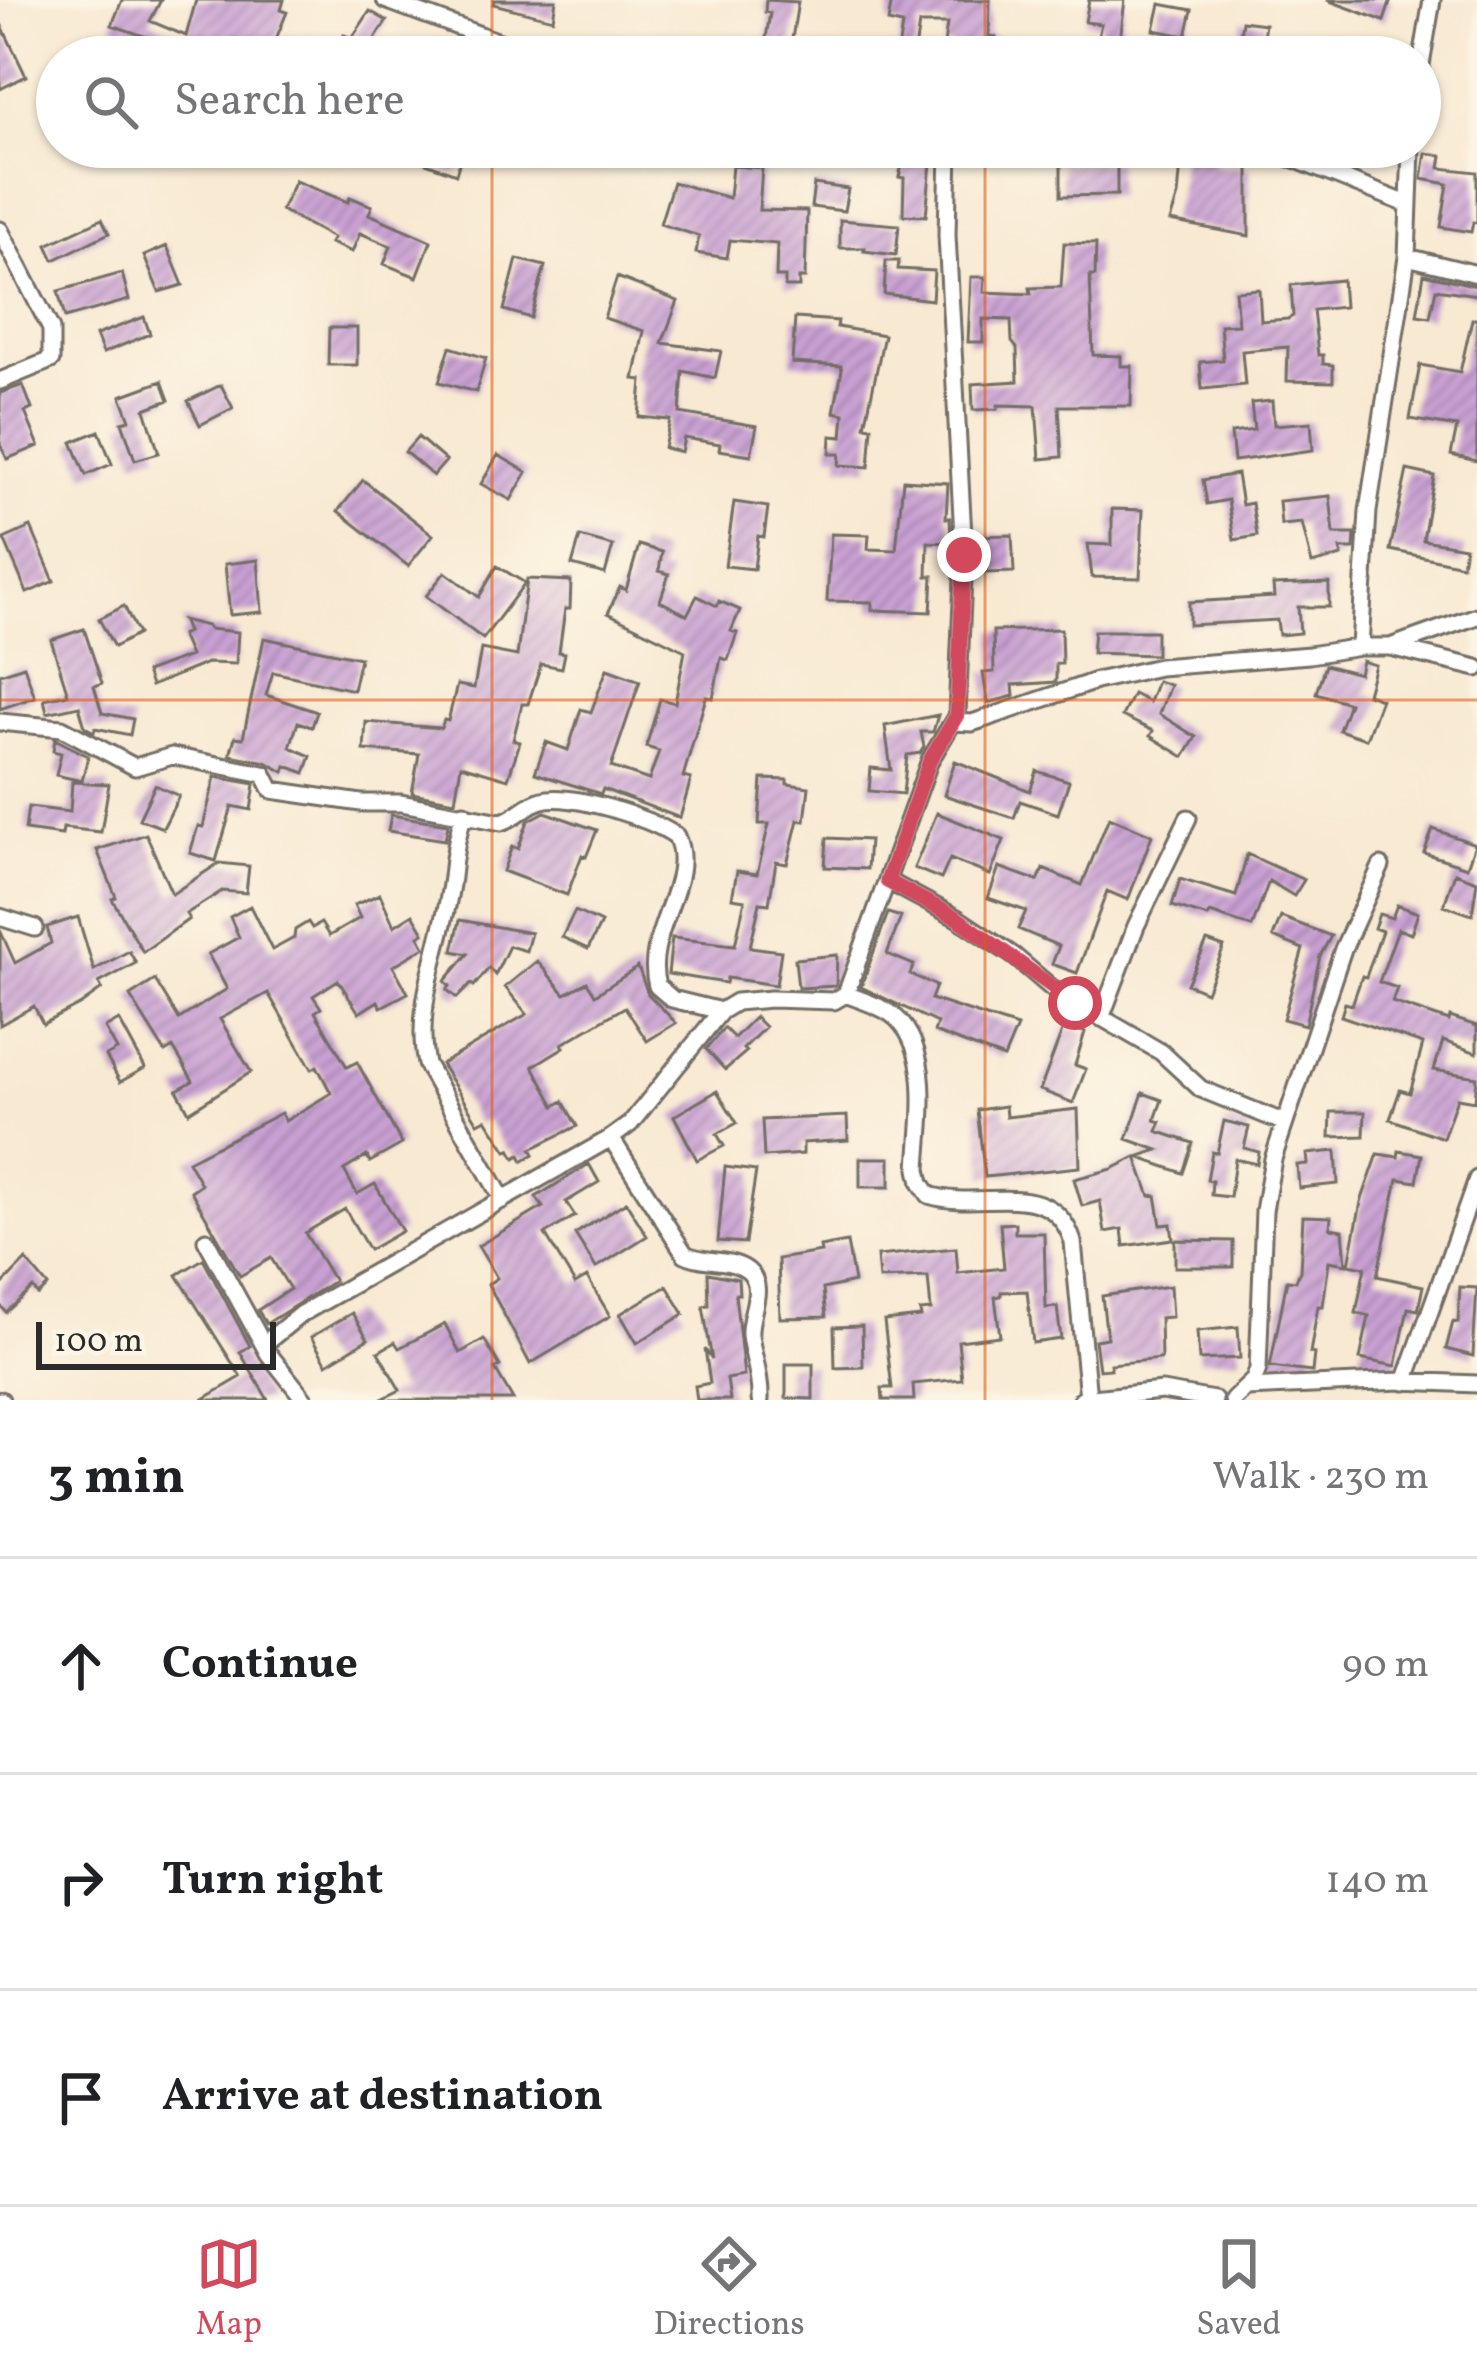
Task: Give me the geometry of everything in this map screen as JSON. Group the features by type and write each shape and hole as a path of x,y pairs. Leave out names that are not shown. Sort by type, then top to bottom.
{"street":[{"path":"385,0 483,36"},
{"path":"1426,36 1432,0"},
{"path":"264,1343 301,1313 611,1138 630,1124 722,1010 736,1002 834,1001 846,994 930,760 957,715 964,555 946,235 949,168"},
{"path":"1316,168 1406,204"},
{"path":"1360,646 1368,511 1407,257 1410,168"},
{"path":"0,230 51,329 51,360 0,381"},
{"path":"1407,257 1477,274"},
{"path":"1390,647 1477,616"},
{"path":"953,722 972,722 1141,670 1360,646 1390,647 1477,668"},
{"path":"0,722 62,728 136,767 172,756 264,774 272,790 290,795 401,802 501,822 530,804 566,798 634,813 676,836 684,862 665,911 654,974 657,986 672,999 722,1010"},
{"path":"464,812 438,932 422,1045 426,1064 503,1200"},
{"path":"1101,1018 1136,926 1188,818"},
{"path":"1240,1394 1258,1369 1264,1211 1285,1123 1343,949 1381,866"},
{"path":"887,881 957,918 1054,990 1161,1052 1201,1089 1285,1123"},
{"path":"0,916 34,928"},
{"path":"846,994 891,1013 913,1046 921,1076 920,1184 929,1195 975,1202 1043,1202 1068,1224 1084,1399 1162,1390 1214,1400"},
{"path":"611,1138 685,1254 696,1260 729,1263 753,1277 757,1294 750,1333 761,1374 760,1400"},
{"path":"1405,1382 1477,1179"},
{"path":"206,1240 278,1368 305,1400"},
{"path":"1240,1394 1405,1382 1477,1384"}],"building":[{"path":"122,0 161,0 150,21 186,36 144,36 112,25"},
{"path":"196,0 284,0 281,10 287,12 277,36 186,36"},
{"path":"494,0 556,0 553,19 493,4"},
{"path":"766,0 798,2 792,36 766,36 770,13 765,12"},
{"path":"892,0 990,0 989,36 945,36 947,24 919,24 917,36 900,36 902,25 888,22"},
{"path":"1089,0 1125,0 1120,36 1098,36 1101,24 1085,22"},
{"path":"1327,0 1391,0 1384,21"},
{"path":"1160,4 1192,10 1186,36 1154,30"},
{"path":"370,11 387,21 377,36 353,36"},
{"path":"1242,21 1265,24 1263,36 1240,36"},
{"path":"0,22 26,76 0,89"},
{"path":"732,168 762,168 759,210 807,211 805,278 799,278 799,287 785,287 785,277 776,277 777,244 730,240 727,258 696,253 699,236 660,224 673,182 729,198"},
{"path":"901,168 930,168 926,216 903,215 904,178 899,177"},
{"path":"1061,168 1117,168 1117,195 1061,196"},
{"path":"1181,168 1249,168 1249,236 1170,221"},
{"path":"1424,168 1477,172 1477,223 1473,222 1471,232 1441,227 1448,184 1422,179"},
{"path":"295,181 348,202 350,197 372,206 369,214 431,241 417,277 384,264 391,246 360,233 352,252 281,210"},
{"path":"814,184 848,189 844,211 811,207"},
{"path":"102,219 109,233 54,260 47,245"},
{"path":"840,220 899,225 896,255 840,248"},
{"path":"1064,243 1096,244 1095,276 1090,276 1093,355 1121,356 1121,366 1132,366 1131,406 1059,406 1062,457 1040,459 1036,406 973,410 972,384 1018,381 1011,320 983,319 983,342 968,342 971,277 985,277 984,292 1031,294 1030,288 1061,287"},
{"path":"167,246 183,285 159,292 144,256"},
{"path":"517,259 545,266 531,318 504,310"},
{"path":"886,261 899,261 898,269 934,271 932,300 884,294"},
{"path":"122,273 129,300 65,318 58,291"},
{"path":"1424,274 1477,286 1477,295 1436,289 1430,317 1417,315"},
{"path":"617,277 678,301 662,343 721,351 715,378 683,371 680,413 757,426 751,455 684,438 681,452 664,448 670,420 639,417 642,380 634,379 644,331 604,318"},
{"path":"1342,280 1344,307 1313,310 1318,355 1323,355 1323,364 1333,365 1333,382 1287,381 1288,347 1242,351 1245,385 1202,389 1200,362 1223,360 1220,325 1238,324 1235,291 1259,289 1261,321 1288,319 1293,316 1291,285"},
{"path":"144,317 150,334 103,353 96,335"},
{"path":"795,318 838,321 837,327 884,335 865,426 872,427 869,467 839,465 840,454 830,454 831,436 842,437 844,414 834,412 841,366 792,363"},
{"path":"1472,319 1477,319 1477,461 1451,455 1457,427 1410,419 1420,365 1460,372"},
{"path":"329,328 357,328 357,365 328,365"},
{"path":"450,347 486,358 476,392 439,382"},
{"path":"162,381 169,400 145,409 159,453 135,460 122,422 130,420 121,396"},
{"path":"23,385 32,409 25,412 39,446 7,459 0,443 0,393"},
{"path":"221,385 233,408 200,425 188,401"},
{"path":"1272,401 1274,425 1311,422 1313,450 1234,461 1231,433 1254,430 1251,403"},
{"path":"99,431 112,464 86,475 72,442"},
{"path":"418,437 446,461 433,476 405,452"},
{"path":"498,455 527,472 511,500 481,484"},
{"path":"1407,470 1434,476 1423,540 1465,547 1462,565 1390,550"},
{"path":"1237,474 1242,505 1252,503 1257,536 1234,540 1228,500 1207,504 1203,480"},
{"path":"363,480 433,535 408,566 338,511"},
{"path":"903,480 948,483 946,518 950,518 951,543 928,542 931,612 872,610 872,602 827,601 831,534 869,535 868,549 896,550"},
{"path":"1330,496 1334,534 1355,534 1354,549 1340,549 1342,556 1312,564 1302,523 1281,525 1279,501"},
{"path":"734,502 768,507 754,569 725,566"},
{"path":"1112,509 1143,510 1140,578 1092,577 1088,544 1112,545"},
{"path":"31,527 54,581 27,593 4,539"},
{"path":"1012,535 1014,572 986,573 986,564 976,564 975,536"},
{"path":"580,537 613,546 605,574 572,565"},
{"path":"639,545 662,552 659,571 669,574 660,601 687,615 697,596 740,610 731,631 737,633 728,660 721,658 713,698 706,697 683,777 691,779 680,818 603,789 601,794 535,773 546,742 568,750 581,709 591,712 607,669 640,681 611,767 649,780 659,751 646,747 660,699 675,703 685,651 608,613 620,587 626,590"},
{"path":"258,560 262,612 230,615 225,564"},
{"path":"497,566 525,583 483,639 426,596 445,572 479,597"},
{"path":"527,579 571,581 570,609 565,609 559,652 565,653 562,668 541,664 528,704 522,704 513,740 520,742 508,779 461,765 455,801 412,793 419,754 364,750 366,722 441,728 448,721 457,685 474,688 481,649 517,656"},
{"path":"1329,583 1329,607 1298,607 1300,633 1279,635 1277,620 1189,625 1189,602 1274,597 1273,585"},
{"path":"124,606 138,634 114,647 99,619"},
{"path":"182,620 238,632 236,664 207,663 151,686 146,672 190,656 181,635 187,632"},
{"path":"84,629 102,683 94,686 102,713 133,719 130,735 85,727 79,706 47,713 44,699 68,694 51,640"},
{"path":"1061,629 1062,664 1056,664 1056,682 1013,685 1014,696 988,703 983,673 994,672 993,631"},
{"path":"1094,631 1156,631 1156,655 1092,653"},
{"path":"264,638 360,658 353,690 273,672 266,695 317,712 312,727 298,722 290,747 311,756 305,773 286,766 284,772 266,762 230,755 235,737 243,738"},
{"path":"1362,661 1375,665 1367,694 1381,699 1366,739 1339,730 1349,703 1316,693 1325,665 1359,674"},
{"path":"24,666 35,697 0,709 0,674"},
{"path":"1157,681 1170,685 1159,714 1196,737 1184,757 1150,736 1153,731 1122,716 1133,694 1149,702"},
{"path":"938,715 933,732 921,732 924,747 920,753 907,755 903,794 869,791 871,768 891,770 885,726"},
{"path":"55,739 88,756 82,781 56,775 61,753 53,751"},
{"path":"955,761 1030,791 1037,771 1069,781 1058,814 1020,801 1014,818 944,795"},
{"path":"215,777 255,784 251,810 232,806 216,861 190,853 198,826 203,827"},
{"path":"762,779 809,787 805,821 798,820 787,864 776,862 769,904 760,903 750,947 781,951 776,985 668,974 672,938 735,945 745,900 732,898 737,871 757,874 769,824 759,824"},
{"path":"72,782 109,784 101,832 63,828 62,835 25,830 28,807 70,812"},
{"path":"155,785 179,796 163,828 139,819"},
{"path":"545,812 597,830 567,895 503,871 528,821"},
{"path":"937,813 1004,840 990,875 950,859 941,879 914,868"},
{"path":"391,815 448,824 445,840 388,831"},
{"path":"1109,817 1152,835 1128,900 1107,891 1077,973 1052,964 1059,946 1018,929 1026,911 988,898 999,867 1038,881 1043,869 1082,885"},
{"path":"1433,829 1475,844 1467,867 1424,853"},
{"path":"146,834 172,894 219,863 249,866 246,893 222,891 186,914 189,919 143,952 112,899 116,897 97,850"},
{"path":"827,838 869,840 867,869 825,867"},
{"path":"1247,854 1304,880 1294,896 1269,881 1252,927 1172,906 1180,879 1236,896"},
{"path":"1455,873 1477,881 1472,915 1444,905"},
{"path":"380,894 394,926 413,914 424,933 419,936 425,947 393,966 408,993 381,1007 378,1001 359,1013 338,980 313,996 321,1008 315,1012 347,1067 357,1062 402,1144 344,1170 357,1194 375,1184 402,1231 369,1250 345,1209 305,1233 334,1281 266,1324 258,1310 290,1289 271,1258 240,1276 191,1191 201,1184 188,1161 281,1113 285,1121 331,1093 268,993 220,1019 251,1072 189,1112 177,1090 193,1081 173,1047 165,1052 130,996 155,980 179,1019 227,989 208,954 239,937 230,917 250,906 272,950 294,938 295,930 308,922 312,928 321,923 329,936 360,918 354,905"},
{"path":"1397,905 1418,913 1411,934 1398,929 1379,982 1397,988 1392,1002 1477,1026 1477,1053 1443,1041 1434,1070 1477,1077 1475,1101 1457,1098 1443,1138 1390,1119 1400,1090 1410,1093 1423,1044 1341,1016 1345,1003 1352,1005 1362,976 1366,977 1382,931 1374,928 1379,914 1392,918"},
{"path":"575,911 601,923 588,949 562,937"},
{"path":"888,913 901,917 887,954 914,965 910,974 936,986 931,999 1017,1027 1004,1058 934,1032 937,1023 861,987"},
{"path":"78,917 94,970 129,951 136,963 99,983 102,989 81,1004 43,1024 34,1006 0,1025 0,930 15,963 51,943 47,927"},
{"path":"1281,917 1331,936 1320,956 1305,1025 1283,1019 1303,949 1273,937"},
{"path":"460,920 531,933 526,951 509,946 495,975 489,968 457,998 445,981 468,954 453,951"},
{"path":"1207,941 1224,947 1206,992 1187,984"},
{"path":"837,955 836,986 798,988 795,959"},
{"path":"537,961 565,994 587,982 595,995 638,967 648,994 676,1023 647,1041 625,1007 533,1066 555,1106 563,1101 577,1126 531,1149 534,1154 523,1161 507,1151 486,1119 478,1123 441,1064 527,1014 505,987"},
{"path":"755,1017 765,1027 725,1070 706,1049 724,1028 734,1038"},
{"path":"119,1020 145,1068 120,1082 106,1056 117,1050 105,1028"},
{"path":"1064,1026 1085,1032 1075,1065 1086,1069 1073,1103 1040,1090"},
{"path":"717,1091 737,1123 717,1134 724,1146 697,1160 674,1116"},
{"path":"1143,1093 1162,1100 1155,1120 1161,1122 1157,1131 1193,1143 1183,1173 1137,1157 1158,1150 1127,1139"},
{"path":"1005,1106 1006,1117 1078,1109 1080,1167 985,1177 977,1110"},
{"path":"1331,1112 1365,1112 1364,1136 1330,1137"},
{"path":"847,1116 848,1140 803,1143 803,1154 764,1157 762,1120"},
{"path":"1224,1121 1249,1127 1244,1148 1259,1152 1257,1164 1235,1159 1230,1197 1211,1195 1212,1181 1207,1180"},
{"path":"1336,1151 1338,1184 1299,1188 1297,1165 1308,1164 1307,1154"},
{"path":"1399,1151 1422,1155 1417,1182 1398,1179 1377,1276 1423,1286 1418,1310 1408,1308 1396,1366 1360,1359 1369,1316 1356,1313 1365,1267 1349,1264 1361,1202 1378,1154 1398,1157"},
{"path":"1136,1157 1150,1196 1156,1195 1161,1225 1171,1224 1173,1239 1124,1246 1122,1229 1105,1232 1100,1201 1082,1206 1074,1179"},
{"path":"860,1158 890,1158 890,1187 860,1187"},
{"path":"589,1164 599,1182 566,1202 575,1216 545,1234 575,1284 587,1277 610,1316 530,1364 488,1284 497,1278 478,1246 543,1207 536,1197"},
{"path":"725,1167 756,1171 745,1243 718,1241"},
{"path":"626,1202 647,1236 596,1268 575,1234"},
{"path":"1303,1216 1331,1217 1330,1228 1343,1230 1346,1264 1329,1261 1310,1353 1314,1354 1312,1372 1270,1367 1287,1280 1296,1281 1300,1271"},
{"path":"1015,1223 1015,1233 1044,1233 1046,1308 1057,1307 1061,1339 1033,1343 1027,1291 1001,1292 995,1297 1000,1336 958,1341 962,1379 913,1384 914,1400 883,1400 882,1388 892,1388 884,1321 921,1317 920,1311 931,1310 928,1277 879,1279 877,1256 956,1248 958,1273 1004,1268 1000,1224"},
{"path":"1175,1240 1233,1241 1233,1267 1175,1267"},
{"path":"847,1242 854,1282 823,1289 826,1317 780,1318 778,1259"},
{"path":"203,1259 250,1346 240,1352 268,1400 202,1400 241,1377 177,1275"},
{"path":"26,1260 48,1286 38,1295 33,1288 6,1312 0,1305 0,1287"},
{"path":"708,1273 738,1279 739,1294 735,1294 744,1376 727,1379 730,1400 697,1400 695,1386 710,1383 705,1349 712,1360 703,1306 709,1305"},
{"path":"667,1286 684,1314 637,1343 620,1314"},
{"path":"1170,1286 1172,1317 1160,1318 1161,1359 1110,1364 1111,1369 1099,1370 1095,1340 1107,1338 1102,1296"},
{"path":"1460,1287 1477,1288 1473,1356 1446,1349 1453,1322 1458,1323"},
{"path":"352,1313 368,1339 327,1364 311,1337"},
{"path":"445,1324 460,1353 484,1339 513,1400 380,1400 400,1390 378,1352 395,1342 399,1348"},
{"path":"862,1326 863,1367 835,1368 834,1327"},
{"path":"1238,1327 1240,1358 1199,1360 1197,1331"},
{"path":"786,1364 813,1364 813,1399 786,1398"}],"route":[{"path":"964,555 957,715 930,760 887,881 957,918 1075,1003"}]}
